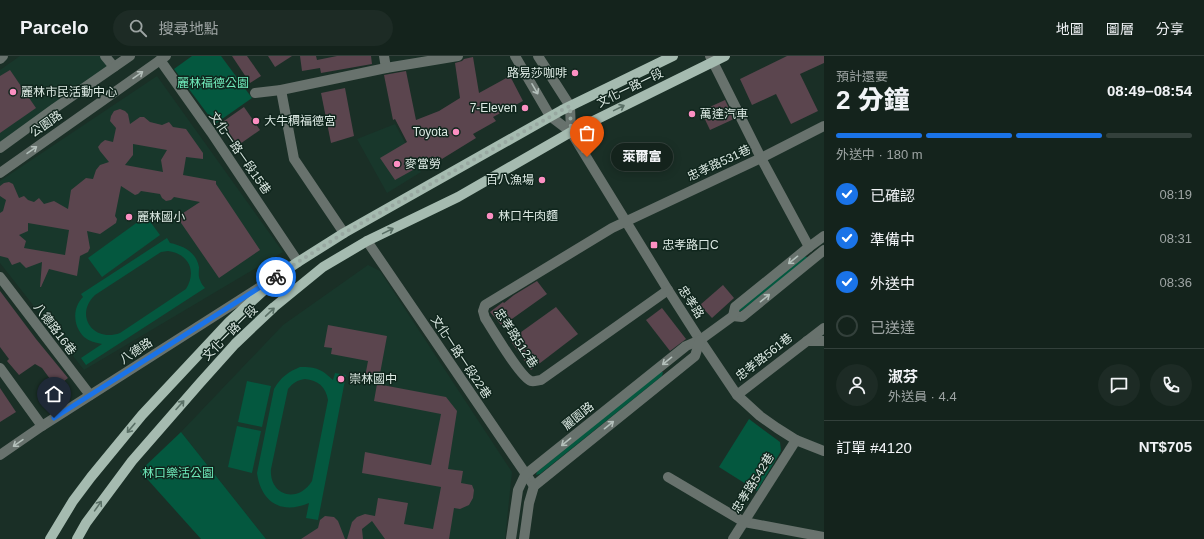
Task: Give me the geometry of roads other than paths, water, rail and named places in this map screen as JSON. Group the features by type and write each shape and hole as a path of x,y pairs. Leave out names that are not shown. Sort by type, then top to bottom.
{"main road":[{"name":"文化一路一段","path":"49,539 91,477 142,415 229,322 286,270 344,233 550,116 673,56"},
{"name":"文化一路一段","path":"77,539 86,523 132,462 235,344 274,307 323,267 367,242 458,197 571,132 711,59 725,56"}],"street":[{"path":"0,58 4,56"},
{"path":"105,56 114,67"},
{"name":"公園路","path":"0,148 130,56"},
{"path":"384,56 386,68"},
{"path":"255,92 281,90 386,68 458,56"},
{"name":"忠孝路","path":"515,56 550,116 571,132 668,290 738,395 760,416 796,440 824,451"},
{"path":"538,56 570,106"},
{"name":"公園路","path":"0,173 163,58"},
{"name":"文化一路一段15巷","path":"163,58 298,262"},
{"path":"711,59 761,158 809,247"},
{"path":"281,90 294,159 344,233"},
{"name":"忠孝路","path":"570,106 571,132"},
{"name":"忠孝路531巷","path":"625,222 761,158 824,126"},
{"name":"忠孝路512巷","path":"625,222 605,232 485,305 483,311 485,318 518,369 525,377 532,381 541,380 668,290"},
{"name":"麗園路","path":"733,316 735,308 824,236"},
{"name":"文化一路一段22巷","path":"367,242 525,475 534,486"},
{"name":"麗園路","path":"511,539 518,490 525,475 686,346 700,340 733,316 742,316 824,250"},
{"name":"八德路","path":"0,455 42,426 286,270"},
{"name":"八德路16巷","path":"0,277 90,396"},
{"name":"忠孝路561巷","path":"738,395 824,328"},
{"path":"524,539 529,503 534,486 695,356 700,340"},
{"name":"忠孝路561巷","path":"807,341 824,341"},
{"path":"0,368 42,426"},
{"name":"忠孝路542巷","path":"732,539 796,440"},
{"path":"668,477 744,522 824,538"}],"place":[{"name":"路易莎咖啡","path":"575,73"},
{"name":"麗林市民活動中心","path":"13,92"},
{"name":"7-Eleven","path":"525,108"},
{"name":"萬達汽車","path":"692,114"},
{"name":"大牛稠福德宮","path":"256,121"},
{"name":"Toyota","path":"456,132"},
{"name":"萊爾富","path":"587,157"},
{"name":"麥當勞","path":"397,164"},
{"name":"百八漁場","path":"542,180"},
{"name":"林口牛肉麵","path":"490,216"},
{"name":"麗林國小","path":"129,217"},
{"name":"忠孝路口C","path":"654,245"},
{"name":"崇林國中","path":"341,379"}],"park label":[{"name":"麗林福德公園","path":"213,83"},
{"name":"林口樂活公園","path":"178,473"}]}
